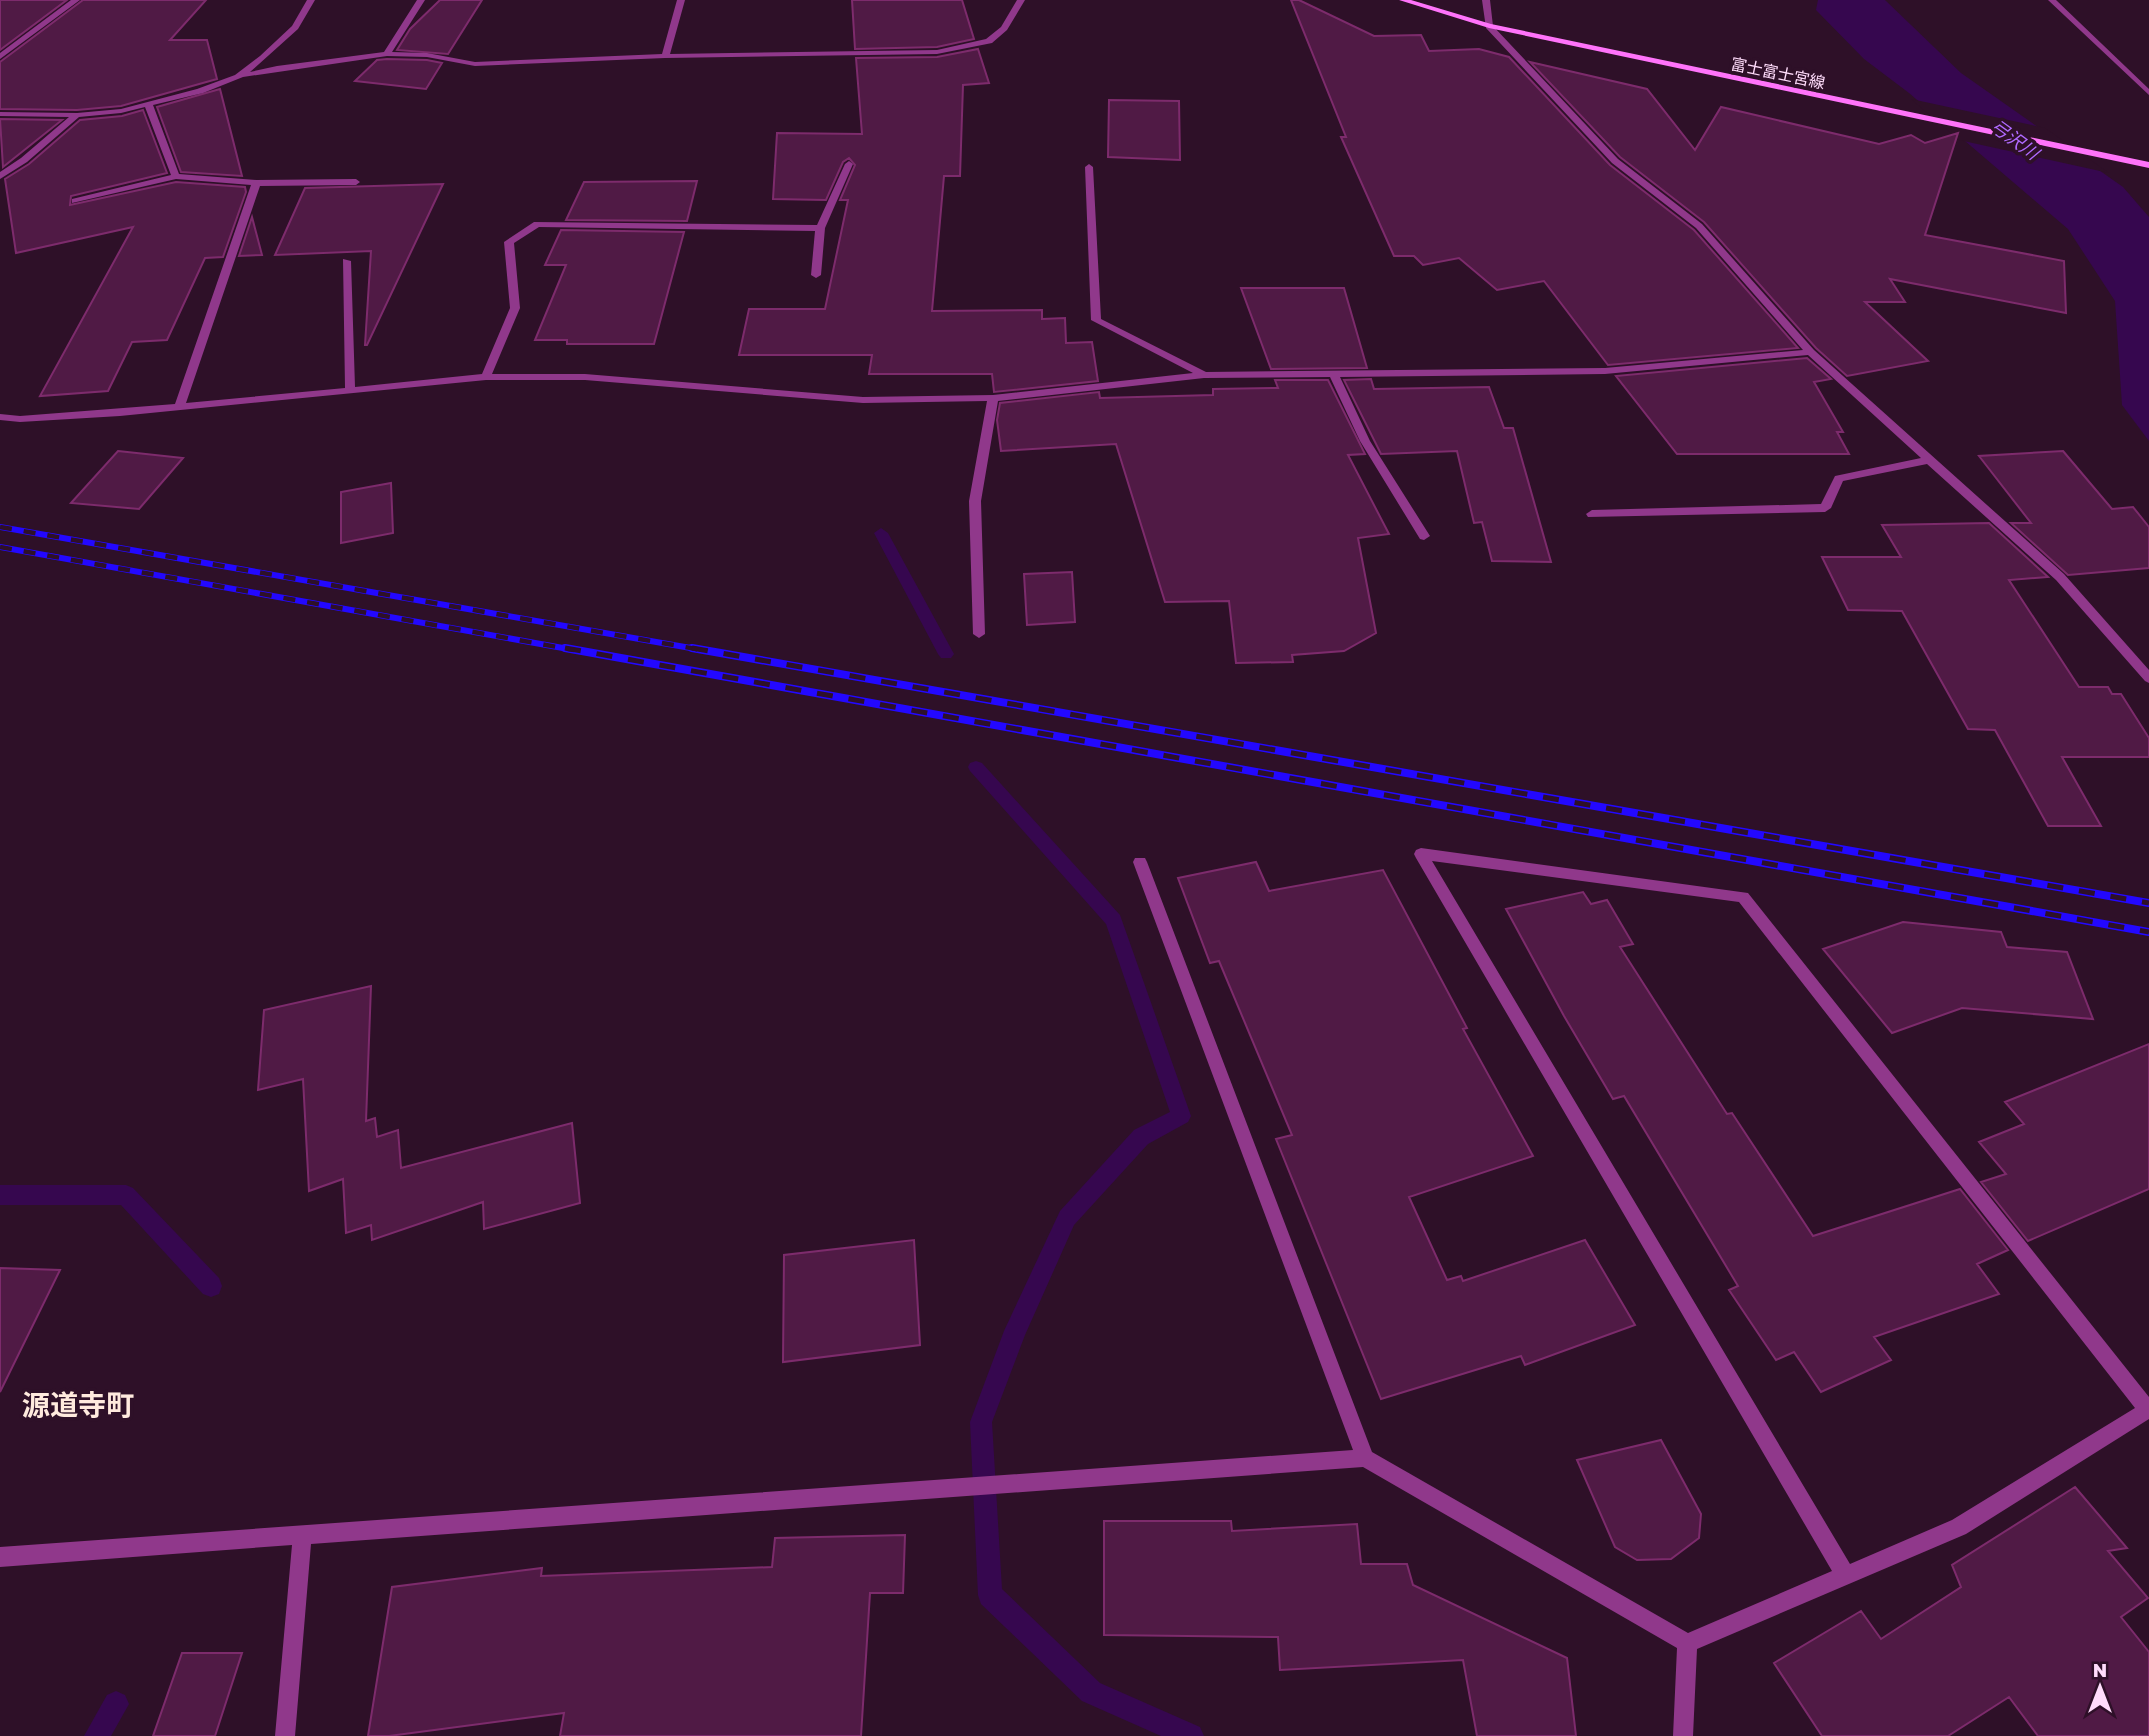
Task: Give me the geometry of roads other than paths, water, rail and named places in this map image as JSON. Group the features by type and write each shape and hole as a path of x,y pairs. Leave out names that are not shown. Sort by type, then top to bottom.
{"main road":[{"name":"富士富士宮線","path":"1403,0 1489,26 2149,165"}],"street":[{"path":"0,57 76,0"},
{"path":"238,77 263,58 295,27 311,0"},
{"path":"387,54 421,0"},
{"path":"665,56 681,0"},
{"path":"0,114 77,115 121,111 277,68 387,54 427,55 475,64 665,56 937,52 989,41 1004,28 1021,0"},
{"path":"1486,0 1489,26 1615,161 1699,226 1810,352 2060,577 2149,678"},
{"path":"2052,0 2149,93"},
{"path":"148,104 176,176"},
{"path":"0,176 24,160 77,115"},
{"path":"816,275 820,228 849,164"},
{"path":"1089,167 1096,320 1203,375"},
{"path":"75,201 176,176 256,183 356,182"},
{"path":"180,407 256,183"},
{"path":"486,377 515,308 509,242 537,224 820,228"},
{"path":"346,261 350,390"},
{"path":"0,417 32,419 180,407 486,377 585,377 863,400 993,398 1203,375 1605,371 1810,352"},
{"path":"1334,374 1365,441 1424,536"},
{"path":"979,634 975,501 993,398"},
{"path":"1592,514 1825,508 1839,478 1928,460"},
{"path":"1687,1643 1846,1576 1959,1527 2148,1409 1743,897 1421,854 1846,1576"},
{"path":"1140,862 1365,1458"},
{"path":"0,1558 1365,1458 1687,1643"},
{"path":"285,1736 302,1536"},
{"path":"1683,1736 1687,1643"}],"water":[{"name":"弓沢川","path":"1818,0 1885,0 1961,73 2123,187 2149,217 2149,441 2122,405 2115,301 2068,229 1909,93 1864,59 1816,10"}],"waterway":[{"path":"881,533 946,654"},
{"path":"976,767 1114,920 1181,1116 1141,1137 1067,1218 1015,1331 981,1422 990,1595 1091,1692 1191,1736"},
{"path":"0,1195 126,1195 211,1286"},
{"path":"97,1736 116,1704"}],"railway":[{"path":"0,527 702,650"},
{"path":"0,547 574,650"},
{"path":"565,648 2149,932"},
{"path":"692,648 2149,903"}],"district":[{"name":"源道寺町","path":"78,1404"}]}
